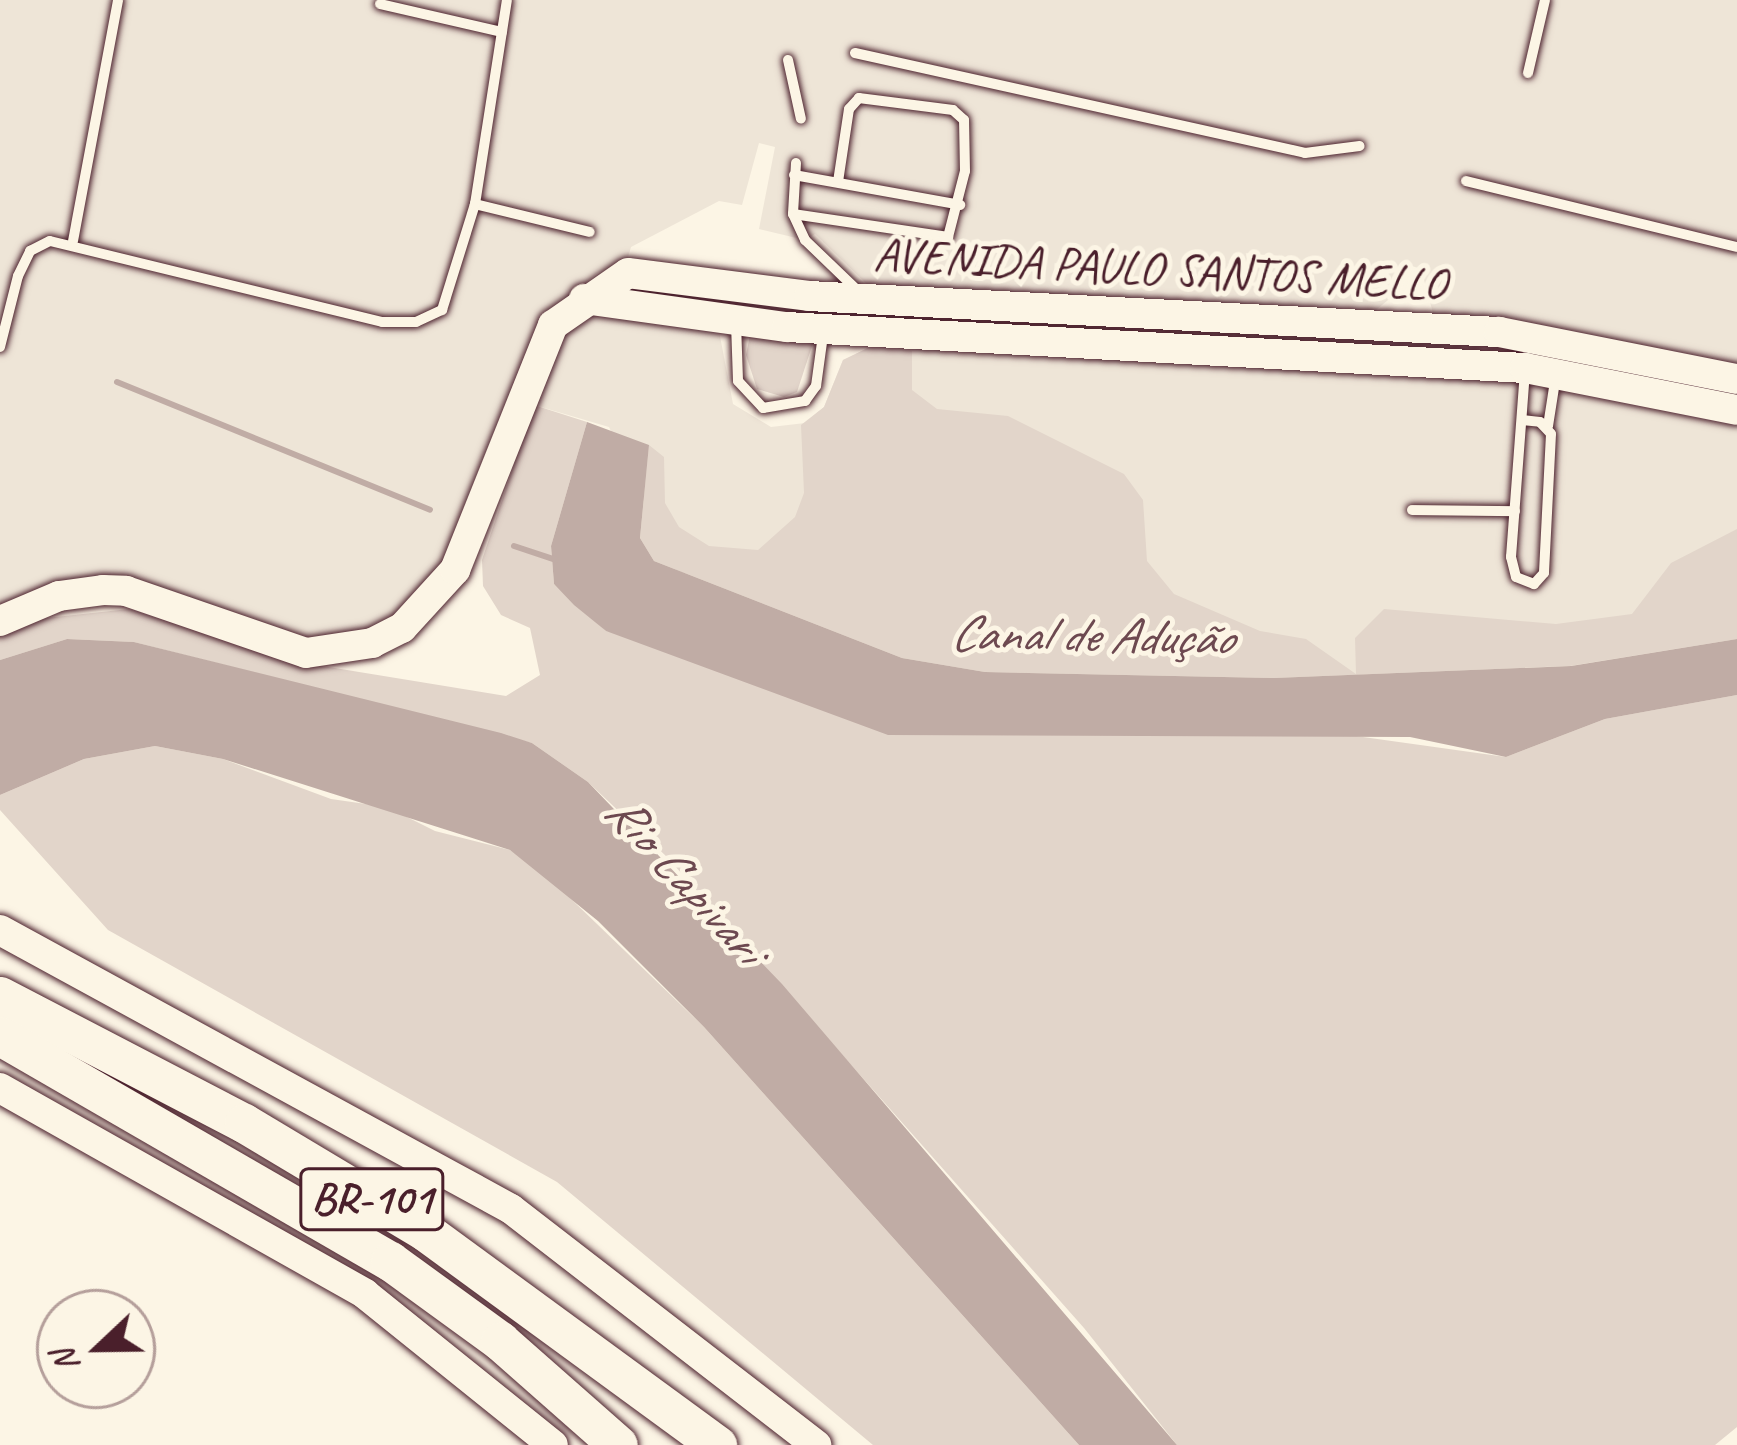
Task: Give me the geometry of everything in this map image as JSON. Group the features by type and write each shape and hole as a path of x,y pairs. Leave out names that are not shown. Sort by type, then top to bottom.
{"highway":[{"name":"BR-101","path":"0,996 244,1123 426,1232 717,1445"},
{"name":"BR-101","path":"0,1036 390,1261 500,1342 618,1445"}],"street":[{"name":"AVENIDA PAULO SANTOS MELLO","path":"0,621 59,596 104,590 145,596 307,652 372,643 402,628 455,569 541,345 584,299 628,273 1540,371 1737,379"},
{"path":"736,320 740,288"},
{"name":"AVENIDA PAULO SANTOS MELLO","path":"584,299 736,320 878,332 1409,324 1535,336 1737,410"},
{"path":"878,332 862,319 880,300"},
{"path":"1408,357 1409,324"},
{"path":"0,930 511,1209 816,1445"},
{"path":"0,1088 365,1294 553,1445"}],"lane":[{"path":"73,242 118,0"},
{"path":"0,347 30,251 73,242 382,322 416,322 442,310 454,291 475,205 507,0"},
{"path":"1528,73 1545,0"},
{"path":"380,4 502,32"},
{"path":"855,53 1305,153 1360,146"},
{"path":"788,60 801,119"},
{"path":"793,214 934,239 955,231 970,134 953,110 868,96 852,103 838,182"},
{"path":"880,300 820,257 793,214 795,169 960,205"},
{"path":"1466,181 1737,247"},
{"path":"475,205 590,232"},
{"path":"736,320 739,381 764,408 805,401 816,386 824,329"},
{"path":"1540,371 1548,425 1544,573 1534,584 1523,584 1513,569 1522,420 1540,371"},
{"path":"1522,420 1548,425"},
{"path":"1412,510 1515,511"}],"shaded area":[{"path":"0,0 1737,0 1737,366 1537,324 1433,313 1421,269 1412,266 1402,267 1394,295 1376,310 870,287 815,234 805,240 759,229 775,147 759,143 742,205 719,201 631,247 627,261 597,273 543,318 444,564 417,602 368,631 308,641 167,591 0,608"},
{"path":"588,312 719,331 733,404 771,427 805,423 824,407 843,360 872,346 1524,381 1737,424 1737,639 1357,675 677,572 609,427 534,405 563,333"},
{"path":"750,335 813,343 797,392 784,397 757,389 746,355"},
{"path":"872,346 912,351 912,390 937,409 1008,416 1124,474 1143,500 1147,561 1174,594 1260,631 1306,639 1356,674 1355,638 1384,609 1556,624 1632,614 1671,563 1737,529 1737,639 1570,666 1274,678 985,672 902,658 654,561 640,538 649,445 664,457 665,503 679,527 709,546 758,550 795,517 804,493 801,425 824,407 843,360"},
{"path":"534,405 587,422 551,546 554,584 606,631 1506,757 1605,719 1737,695 1737,1427 1715,1445 1177,1445 1084,1328 667,857 588,782 532,743 134,642 67,639 0,660 0,635 37,619 129,609 298,662 506,696 540,675 530,628 501,615 483,586 482,560"},
{"path":"587,422 649,445 640,538 654,561 902,658 985,672 1274,678 1571,666 1737,639 1737,695 1605,719 1506,757 1410,737 888,735 606,631 574,605 554,584 551,546"},
{"path":"67,639 134,642 501,733 532,743 588,782 782,984 1177,1445 1079,1445 704,1027 598,921 510,850 223,759 155,746 84,759 0,795 0,660"},
{"path":"155,746 223,759 331,799 387,807 435,831 510,850 543,872 704,1027 1079,1445 873,1445 557,1182 108,930 0,810 0,795 84,759"}],"waterway":[{"path":"117,382 430,510"},
{"path":"514,546 556,560"}],"water label":[{"name":"Canal de Adução","path":"1091,635"},
{"name":"Rio Capivari","path":"685,878"}]}
